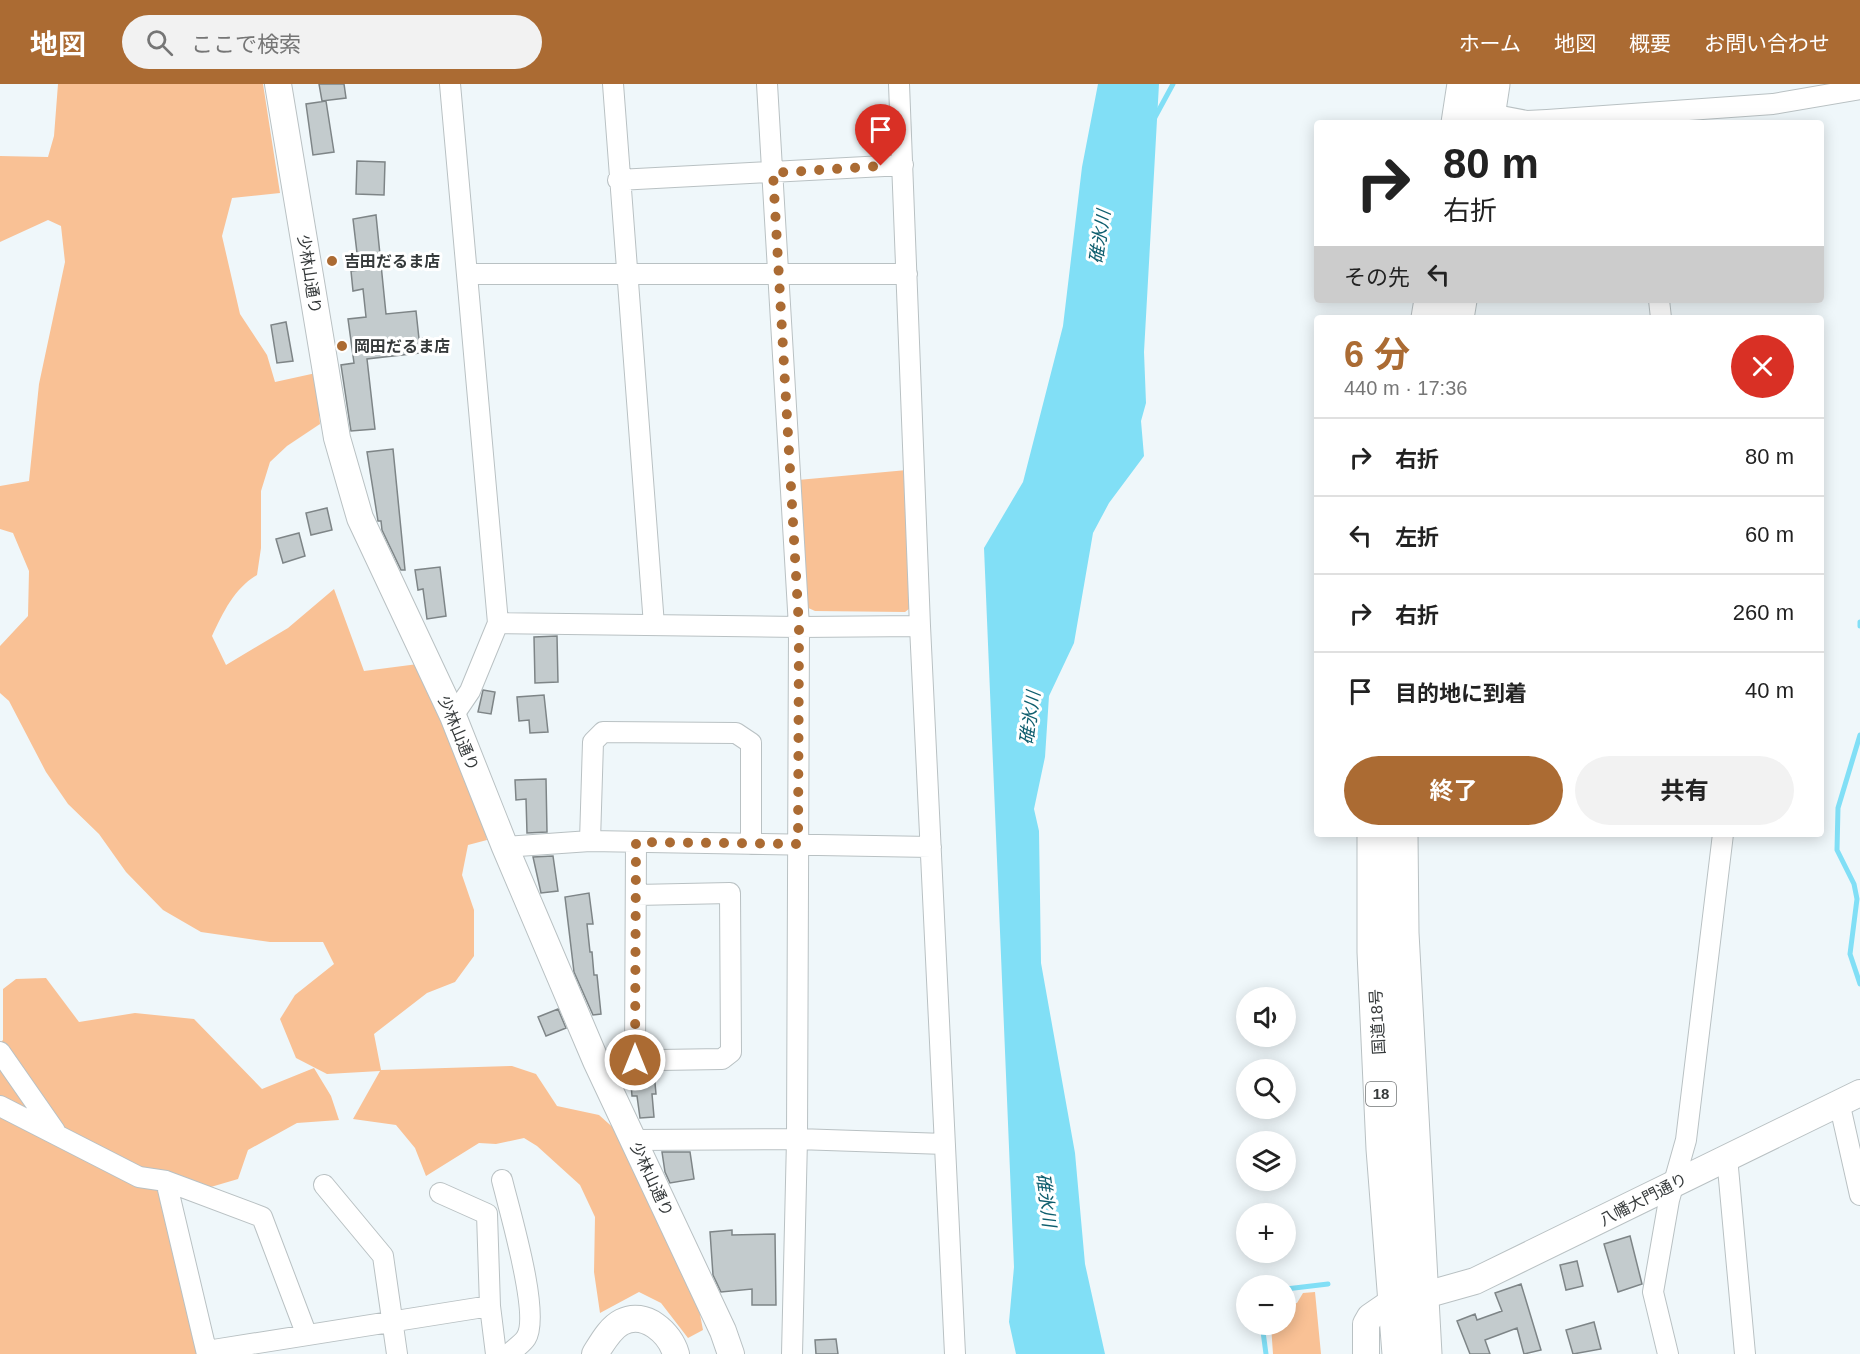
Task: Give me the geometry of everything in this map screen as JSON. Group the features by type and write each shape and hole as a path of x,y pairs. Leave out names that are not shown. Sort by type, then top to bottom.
{"highway":[{"name":"国道18号","path":"1374,837 1374,952 1385,1185 1408,1298 1425,1354"},
{"name":"国道18号","path":"1399,1354 1408,1298 1401,837"}],"street":[{"name":"少林山通り","path":"278,84 337,438 360,518 453,716 505,847 596,1061 723,1332 731,1354"},
{"path":"450,84 498,623 470,691 453,716"},
{"path":"766,84 799,627 797,1139 792,1354"},
{"path":"899,84 920,626 955,1354"},
{"path":"619,85 618,180 654,625"},
{"path":"1557,120 1648,117 1784,102 1860,89"},
{"path":"1475,106 1524,120"},
{"path":"618,180 903,165"},
{"path":"468,274 907,274"},
{"path":"498,623 799,627 920,626"},
{"path":"590,841 593,741 603,732 736,733 751,743 751,844"},
{"path":"1668,1354 1653,1292 1674,1182 1686,1140 1723,837"},
{"path":"505,847 590,841 931,847"},
{"path":"635,1060 636,842"},
{"path":"596,1061 722,1059 731,1052 730,893 636,895"},
{"path":"0,1052 57,1134"},
{"name":"八幡大門通り","path":"1408,1298 1475,1281 1860,1093"},
{"path":"1836,1103 1842,1115 1860,1195"},
{"path":"0,1106 140,1177 166,1181 262,1217 306,1333"},
{"path":"634,1140 797,1139 945,1144"},
{"path":"1727,1157 1745,1354"},
{"path":"502,1180 523,1264 530,1322 526,1337 509,1354"},
{"path":"166,1181 207,1352 306,1333 490,1306"},
{"path":"324,1185 383,1256 397,1354"},
{"path":"440,1193 487,1214 490,1306 496,1354"},
{"path":"1366,1354 1366,1324 1377,1311 1408,1298"},
{"path":"595,1354 615,1326 624,1320 634,1319 655,1324 666,1333 676,1354"}],"shaded area":[{"path":"58,84 263,84 280,193 232,198 222,236 240,314 267,355 275,382 316,373 320,424 287,446 270,462 261,491 261,548 257,575 236,594 225,609 212,636 226,665 288,628 334,589 364,671 418,664 480,811 487,840 468,845 462,875 474,910 474,956 455,982 427,993 374,1034 381,1070 512,1066 536,1074 557,1106 599,1115 618,1132 698,1304 703,1330 688,1338 661,1303 639,1292 600,1313 594,1272 595,1217 580,1185 537,1146 524,1138 496,1144 479,1143 426,1176 415,1148 396,1125 353,1119 380,1071 327,1074 296,1058 280,1019 295,995 334,964 323,942 270,942 201,932 163,910 126,872 99,834 68,804 46,772 9,701 0,693 0,646 28,616 29,571 13,533 0,529 0,486 29,481 39,384 65,262 61,226 48,220 0,242 0,156 48,157 54,136"},
{"path":"907,470 914,605 905,612 815,611 804,606 798,480"},
{"path":"46,978 79,1022 135,1013 194,1019 262,1089 314,1068 331,1096 339,1120 297,1123 248,1150 238,1179 204,1189 158,1169 199,1354 0,1354 0,1043 3,1040 3,989 16,979"},
{"path":"1315,1292 1321,1354 1273,1354 1272,1335 1296,1335 1296,1303 1303,1293"}],"water":[{"name":"碓氷川","path":"1098,84 1159,84 1144,352 1146,403 1141,421 1144,456 1109,503 1093,533 1074,643 1049,696 1045,757 1034,809 1039,831 1041,963 1075,1153 1085,1264 1105,1354 1016,1354 1009,1322 1014,1267 984,548 1023,482 1063,326 1082,167"}],"building":[{"path":"319,84 344,84 346,98 322,101"},
{"path":"326,101 334,152 313,155 306,104"},
{"path":"357,161 385,162 384,195 356,194"},
{"path":"376,215 386,314 416,311 419,339 426,338 428,352 367,359 375,429 351,431 341,365 354,363 348,319 366,317 363,289 353,291 351,271 359,270 353,219"},
{"path":"286,322 293,361 277,363 271,325"},
{"path":"393,449 405,570 401,570 382,530 381,521 378,521 367,452"},
{"path":"327,508 332,530 311,535 306,513"},
{"path":"299,533 305,556 283,563 276,539"},
{"path":"440,567 446,616 427,619 423,589 418,590 415,570"},
{"path":"557,636 558,682 535,683 534,637"},
{"path":"483,690 495,692 491,714 478,712"},
{"path":"544,695 548,732 530,733 529,720 519,721 517,697"},
{"path":"546,779 547,832 527,833 526,799 516,800 515,780"},
{"path":"553,856 558,891 541,893 533,857"},
{"path":"589,893 593,924 587,924 594,975 597,975 601,1014 593,1015 574,972 565,897"},
{"path":"558,1009 566,1028 546,1036 538,1017"},
{"path":"630,1072 654,1072 656,1094 652,1094 654,1117 640,1118 637,1096 632,1096"},
{"path":"662,1152 690,1152 694,1179 670,1183 665,1172"},
{"path":"732,1230 732,1235 775,1234 776,1305 752,1305 752,1289 721,1292 713,1275 710,1232"},
{"path":"1630,1236 1642,1284 1618,1292 1604,1244"},
{"path":"1577,1261 1583,1286 1566,1290 1560,1265"},
{"path":"1521,1284 1541,1350 1524,1354 1517,1328 1485,1340 1490,1354 1470,1354 1457,1321 1475,1314 1477,1320 1502,1311 1495,1293"},
{"path":"1594,1322 1601,1349 1573,1354 1566,1330"},
{"path":"836,1339 838,1354 816,1354 815,1340"}],"waterway":[{"path":"1154,119 1173,84"},
{"path":"1860,735 1838,808 1837,850 1854,884 1857,899 1850,954 1860,984"},
{"path":"1296,1288 1328,1284"},
{"path":"1263,1335 1266,1354"}],"place":[{"name":"吉田だるま店","path":"332,261"},
{"name":"岡田だるま店","path":"342,346"}],"route":[{"path":"635,1060 636,842 798,844 799,627 773,173 881,166"}]}
